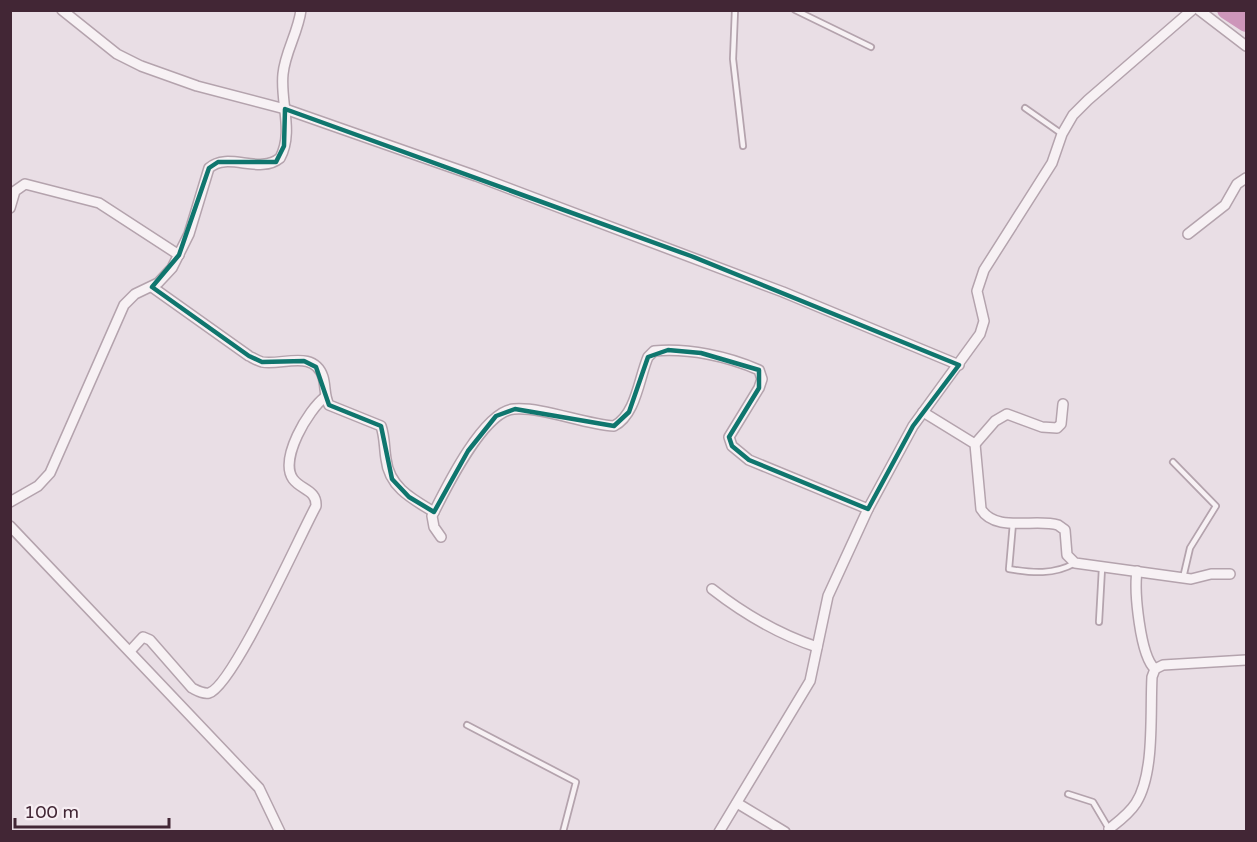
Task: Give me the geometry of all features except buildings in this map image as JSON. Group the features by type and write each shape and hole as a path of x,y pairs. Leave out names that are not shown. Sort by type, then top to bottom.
{"street":[{"path":"62,10 117,54 141,66 197,86 285,109 691,256 958,365"},
{"path":"10,502 38,486 50,473 115,320 129,298 152,287 165,277 179,255 192,227 209,168 218,162 264,165 280,158 287,126 283,71 297,33 301,10"},
{"path":"720,831 810,681 828,596 868,509 922,412 980,334 984,321 977,291 984,270 1052,163 1062,134 1073,115 1088,100 1191,10"},
{"path":"1199,10 1246,46"},
{"path":"1188,234 1225,205 1236,184 1246,178"},
{"path":"10,208 15,191 25,184 53,190 72,198 93,200 126,218 179,255"},
{"path":"152,287 249,356 262,362 290,358 316,367 322,376 328,405 338,411 381,426 385,436 386,459 392,479 409,497 434,512"},
{"path":"441,537 432,522 434,512 468,451 496,416 515,409 614,426 623,421 629,412 648,357 654,351 668,350 701,353 743,363 759,370 762,379 759,388 729,437 732,447 749,460 868,509"},
{"path":"131,650 143,638 150,640 192,688 200,692 208,693 216,689 228,675 254,631 316,506 317,499 313,494 293,479 289,461 302,426 310,412 325,397"},
{"path":"1063,404 1061,424 1057,428 1042,427 1007,414 995,421 975,444 981,509 993,520 1013,523 1053,523 1062,527 1066,535 1067,555 1075,563 1184,578 1230,574"},
{"path":"922,412 975,444"},
{"path":"10,526 131,650 259,788 280,831"},
{"path":"1137,571 1137,610 1147,658 1155,669"},
{"path":"712,589 740,611 775,631 817,647"},
{"path":"1110,830 1137,802 1142,789 1149,746 1152,677 1155,669 1163,665 1246,660"},
{"path":"737,803 785,831"}],"lane":[{"path":"735,10 733,59 743,146"},
{"path":"795,10 871,47"},
{"path":"1025,108 1062,134"},
{"path":"1173,462 1216,506 1190,548 1184,578"},
{"path":"1013,523 1009,568 1042,573 1064,570 1075,563"},
{"path":"1099,622 1102,567"},
{"path":"467,725 576,782 562,831"},
{"path":"1068,794 1093,802 1110,830"}],"highlighted area":[{"path":"285,109 691,256 959,365 913,426 868,509 749,460 732,446 729,437 759,388 759,370 701,353 668,350 648,357 629,412 614,426 515,409 496,416 468,451 434,512 409,497 392,479 381,426 329,405 316,367 304,361 262,362 249,356 152,287 179,255 209,168 218,162 276,162 284,146"}],"waterway":[{"path":"1226,10 1246,23"}]}
